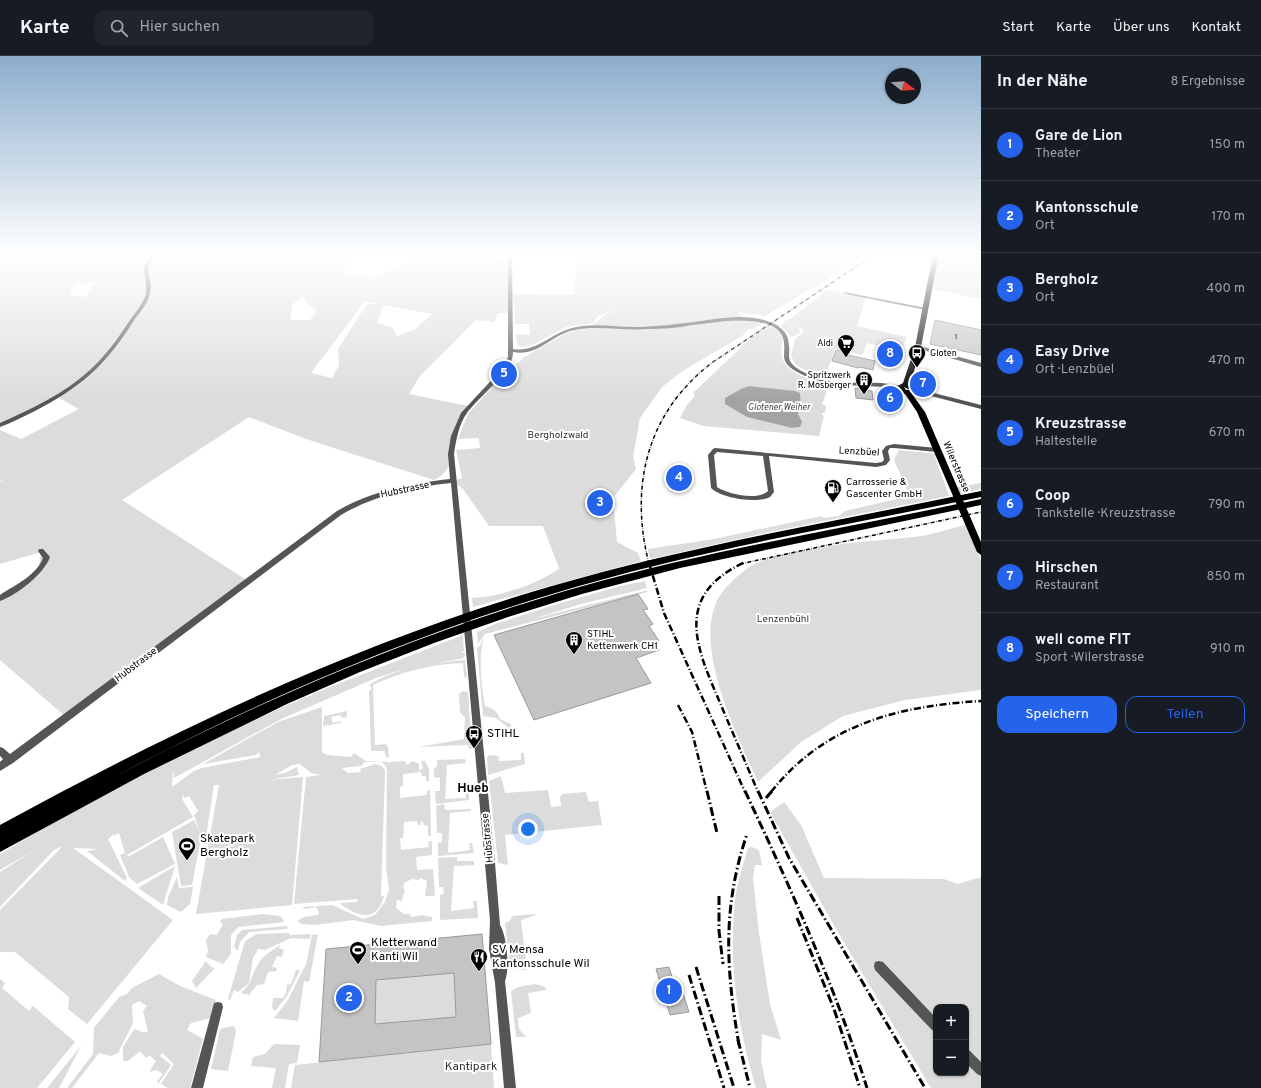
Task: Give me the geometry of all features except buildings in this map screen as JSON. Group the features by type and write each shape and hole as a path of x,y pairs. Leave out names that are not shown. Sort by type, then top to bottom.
{"highway":[{"path":"0,832 135,759 252,702 360,656 460,619 553,589 632,567 742,542 981,494"},
{"path":"0,845 116,782 241,719 356,668 462,628 579,591 675,566 981,502"}],"main road":[{"path":"907,389 918,348 927,302"},
{"name":"Wilerstrasse","path":"907,389 921,412 981,552"}],"street":[{"path":"0,425 58,397 81,382 108,357 143,302"},
{"path":"453,481 451,454 454,436 459,422 468,406 510,360 512,350 511,302"},
{"path":"892,302 926,309"},
{"path":"512,350 525,352 562,332 579,328 648,328 739,318 764,322 781,331 785,336 785,354 788,362 793,368 806,376 836,384 878,384 907,389 981,407"},
{"path":"918,348 981,365"},
{"name":"Lenzbüel","path":"766,454 771,490 768,496 758,498 727,494 714,488 711,455 713,451 720,450 766,454 876,465 884,464 887,460 885,451 888,447 894,446 937,450"},
{"name":"Hubstrasse","path":"0,767 339,512 360,501 380,494 453,481 466,599 495,924 494,949 500,983 510,1088"},
{"path":"0,598 38,572 46,564 47,557 41,551"},
{"path":"0,751 10,760"},
{"path":"879,966 933,1023"},
{"path":"197,1088 218,1006"},
{"path":"969,1058 981,1070"}],"green space":[{"path":"0,302 295,302 293,304 290,320 310,320 317,311 306,302 364,302 311,373 332,378 339,365 338,349 367,304 380,304 365,302 511,302 511,313 498,313 494,322 476,320 420,376 409,394 468,406 461,416 450,463 442,475 434,480 306,439 249,417 122,500 248,581 66,717 0,660 0,598 38,572 41,552 0,564 0,482 3,480 0,481 0,430 21,439 79,409 57,397 0,425","holes":["384,305 432,314 415,329 397,336 392,327 377,323"]},
{"name":"Bergholzwald","path":"514,302 788,302 765,316 738,312 743,320 763,323 753,329 749,329 742,336 684,370 662,387 640,418 633,457 636,469 613,498 617,542 638,553 641,561 473,607 472,598 494,595 518,589 551,574 560,568 543,526 489,526 463,489 453,481 462,478 456,450 480,448 479,438 458,439 468,414 493,386 524,357 563,335 576,330 589,329 603,316 620,307 597,317 593,323 566,327 534,344 522,347 518,345 515,334 530,335 529,324 515,324"},
{"path":"811,302 865,302 857,326 907,337 902,350 867,343 862,355 835,349 824,380 796,365 791,356 795,339 804,332 798,327 800,333 791,337 781,326 786,320 790,319"},
{"path":"769,326 775,329 782,335 781,352 784,362 788,367 811,380 823,383 820,389 827,391 822,404 826,406 825,413 822,413 824,416 819,436 703,426 680,418 687,405 695,396 693,393 751,338","holes":["801,407 798,414 800,427 792,428 747,417"]},
{"path":"899,450 938,454 935,457 949,496 765,533 650,559 648,549 714,539 822,516 823,518 839,516 845,511 910,496 894,460"},
{"path":"981,483 981,489 960,494 957,487"},
{"name":"Lenzenbühl","path":"965,525 981,560 981,690 905,700 843,716 801,742 758,782 730,719 715,669 711,645 711,623 716,603 722,592 746,569 769,558 792,552 836,545 927,535"},
{"path":"645,581 647,588 581,604 533,619 648,590 647,592 485,634 478,644 477,632 495,624 620,586"},
{"path":"463,635 464,651 461,653 465,653 464,658 397,671 376,678 281,719 174,778 173,768 172,787 194,771 202,768 260,757 259,752 256,755 203,764 278,722 322,707 322,752 327,755 351,757 354,753 366,761 388,762 388,765 389,762 405,761 407,765 413,761 419,764 419,771 423,768 421,761 425,761 429,769 429,781 426,781 426,776 422,776 421,772 403,774 403,786 400,787 400,798 427,795 427,791 430,790 431,836 428,836 428,826 424,825 422,820 420,825 418,825 417,821 404,822 403,838 400,838 401,850 429,847 428,842 432,841 432,855 416,857 417,870 433,869 435,896 425,896 427,881 421,878 418,880 412,879 404,883 403,889 405,889 402,901 397,900 396,908 404,914 410,914 411,917 422,915 432,917 432,921 381,926 353,920 315,925 302,924 297,921 304,917 318,915 319,912 316,907 306,909 302,907 332,905 363,919 375,915 385,902 389,890 386,868 387,768 382,762 365,762 361,766 342,768 348,773 361,772 360,769 375,764 382,766 385,771 381,896 384,896 382,902 376,911 369,915 353,912 340,903 357,902 358,899 294,904 306,777 321,775 311,773 300,764 292,765 275,775 285,773 297,767 299,775 268,780 303,777 292,905 196,914 219,785 214,785 205,843 201,838 192,885 181,886 172,832 194,820 200,832 194,815 198,811 189,796 184,798 183,794 182,799 193,817 127,855 128,857 163,837 175,864 137,884 129,877 120,855 125,853 119,833 113,836 114,834 108,839 127,878 125,881 87,851 99,849 73,848 173,920 87,1024 68,1009 69,997 15,952 0,952 0,910 63,846 54,850 0,907 0,872 35,850 0,870 0,854 74,811 189,751 313,695 312,694"},
{"path":"484,636 481,653 481,671 485,706 494,710 500,719 511,724 510,729 496,718 483,716 477,648 480,646"},
{"path":"465,660 467,678 464,677 463,663 440,665 417,670 395,676 373,685 375,745 386,744 388,747 389,757 387,758 384,751 371,751 369,692 372,688 369,685 403,670 428,664"},
{"path":"463,691 468,692 472,748 470,749 470,752 468,745 419,747 464,739 465,718 460,712 459,694"},
{"path":"347,711 347,717 341,718 341,715 331,717 333,723 341,721 341,723 323,726 324,716"},
{"path":"521,753 524,753 525,764 488,775 487,758 489,755 498,756 499,761 521,760"},
{"path":"465,759 466,763 447,765 445,799 466,798 465,792 469,792 469,800 436,804 435,791 440,791 440,778 434,777 434,768 437,767 437,760"},
{"path":"501,776 505,793 548,790 551,807 561,806 560,797 562,794 586,792 589,802 598,801 602,825 505,835 508,865 498,863 489,781"},
{"path":"784,802 801,825 824,878 944,879 958,884 981,877 981,1088 931,1088 836,929 770,812"},
{"path":"444,804 445,810 471,809 471,811 450,813 449,853 470,850 469,843 472,843 474,853 438,856 438,843 442,842 442,833 437,833 436,806"},
{"path":"752,847 759,850 762,865 755,865 753,878 759,933 770,1004 781,1040 762,1034 761,1061 767,1088 756,1088 744,1043 736,996 734,972 733,924 736,894 748,848"},
{"path":"457,857 457,861 474,861 474,865 454,866 451,911 474,908 473,901 477,901 478,918 440,920 440,895 444,894 443,887 439,887 438,858"},
{"path":"175,866 163,905 138,888"},
{"path":"177,877 179,888 193,887 190,904 181,912 167,905 168,897"},
{"path":"262,914 281,916 284,922 238,927 231,935 231,954 223,964 206,957 208,951 206,940 210,934 217,935 223,924 220,922 222,919"},
{"path":"536,915 521,920 527,970 510,968 505,923 510,921 512,916"},
{"path":"287,926 287,929 249,932 240,942 238,951 234,947 237,935 242,930"},
{"path":"289,933 291,937 291,935 311,934 309,939 291,938 265,950 258,949 253,958 249,983 238,992 234,990 230,1000 228,999 245,941 257,934"},
{"path":"318,934 309,982 304,981 298,1021 274,1018 288,1000 306,964 312,935"},
{"path":"280,945 279,948 284,950 282,957 277,956 272,967 277,968 276,971 268,972 264,984 257,985 249,995 241,993 249,983 261,959"},
{"path":"206,961 211,967 215,968 196,988 192,981"},
{"path":"296,970 300,970 287,996 275,1011 272,1008 273,998 283,998 286,993 287,985 291,984"},
{"path":"454,973 456,1017 375,1024 376,980"},
{"path":"159,974 180,986 216,1000 211,1018 191,1023 187,1030 203,1039 190,1088 168,1088 161,1084 174,1064 162,1053 160,1056 171,1065 158,1084 157,1081 163,1074 156,1070 149,1072 156,1061 149,1055 146,1058 140,1051 128,1061 123,1061 123,1047 133,1031 135,1029 142,1032 148,1032 143,1011 147,1006 139,1001 132,1005 133,1023 118,1053 111,1056 99,1053 72,1088 67,1088 93,1054 94,1028 119,997 127,994 132,988"},
{"path":"0,979 5,983 2,988 29,1011 33,1006 75,1042 37,1088 0,1088"},
{"path":"535,984 545,987 546,990 528,993 531,1013 518,1018 519,1029 526,1037 516,1037 511,991 518,987"},
{"path":"234,1026 236,1032 228,1071 211,1069 220,1030 222,1028"},
{"path":"274,1044 300,1045 297,1063 289,1064 285,1088 272,1088 276,1068 251,1066 253,1057 265,1054"},
{"name":"Kantipark","path":"491,1044 494,1088 291,1088 295,1065"},
{"path":"81,1046 59,1088 47,1088"}],"water":[{"name":"Glotener Weiher","path":"749,386 795,391 800,393 801,407 798,414 802,422 800,427 792,428 747,417 725,404 725,398"}],"railway":[{"path":"649,564 643,535 641,506 643,479 649,452 658,427 672,404 690,382 713,362 803,302"},
{"path":"742,564 981,512"},
{"path":"649,563 664,613 745,792"},
{"path":"742,564 721,577 706,592 699,608 696,626 704,664 758,792"},
{"path":"771,792 792,769 815,750 839,735 865,723 892,714 921,708 981,701"},
{"path":"678,705 692,732 707,792"},
{"path":"707,791 717,833"},
{"path":"745,791 811,937 854,1049 867,1088"},
{"path":"758,791 789,858 925,1088"},
{"path":"766,798 772,791"},
{"path":"739,1043 729,964 730,913 733,888 747,834"},
{"path":"719,896 719,931 723,964"},
{"path":"797,918 834,1009 860,1088"},
{"path":"696,967 734,1088"},
{"path":"689,975 724,1088"},
{"path":"739,1043 750,1088"}],"place":[{"name":"well come FIT","path":"890,354"},
{"name":"Aldi","path":"846,358"},
{"name":"Gloten","path":"917,368"},
{"name":"Kreuzstrasse","path":"504,374"},
{"name":"Hirschen","path":"923,384"},
{"name":"Spritzwerk R. Mosberger","path":"864,395"},
{"name":"Coop","path":"890,399"},
{"name":"Easy Drive","path":"679,478"},
{"name":"Bergholz","path":"600,503"},
{"name":"Carrosserie & Gascenter GmbH","path":"833,503"},
{"name":"STIHL Kettenwerk CH1","path":"574,655"},
{"name":"STIHL","path":"474,749"},
{"name":"Skatepark Bergholz","path":"187,861"},
{"name":"Kletterwand Kanti Wil","path":"358,965"},
{"name":"SV Mensa Kantonsschule Wil","path":"479,972"},
{"name":"Gare de Lion","path":"669,991"},
{"name":"Kantonsschule","path":"349,998"}],"district":[{"name":"Hueb","path":"473,789"}]}
